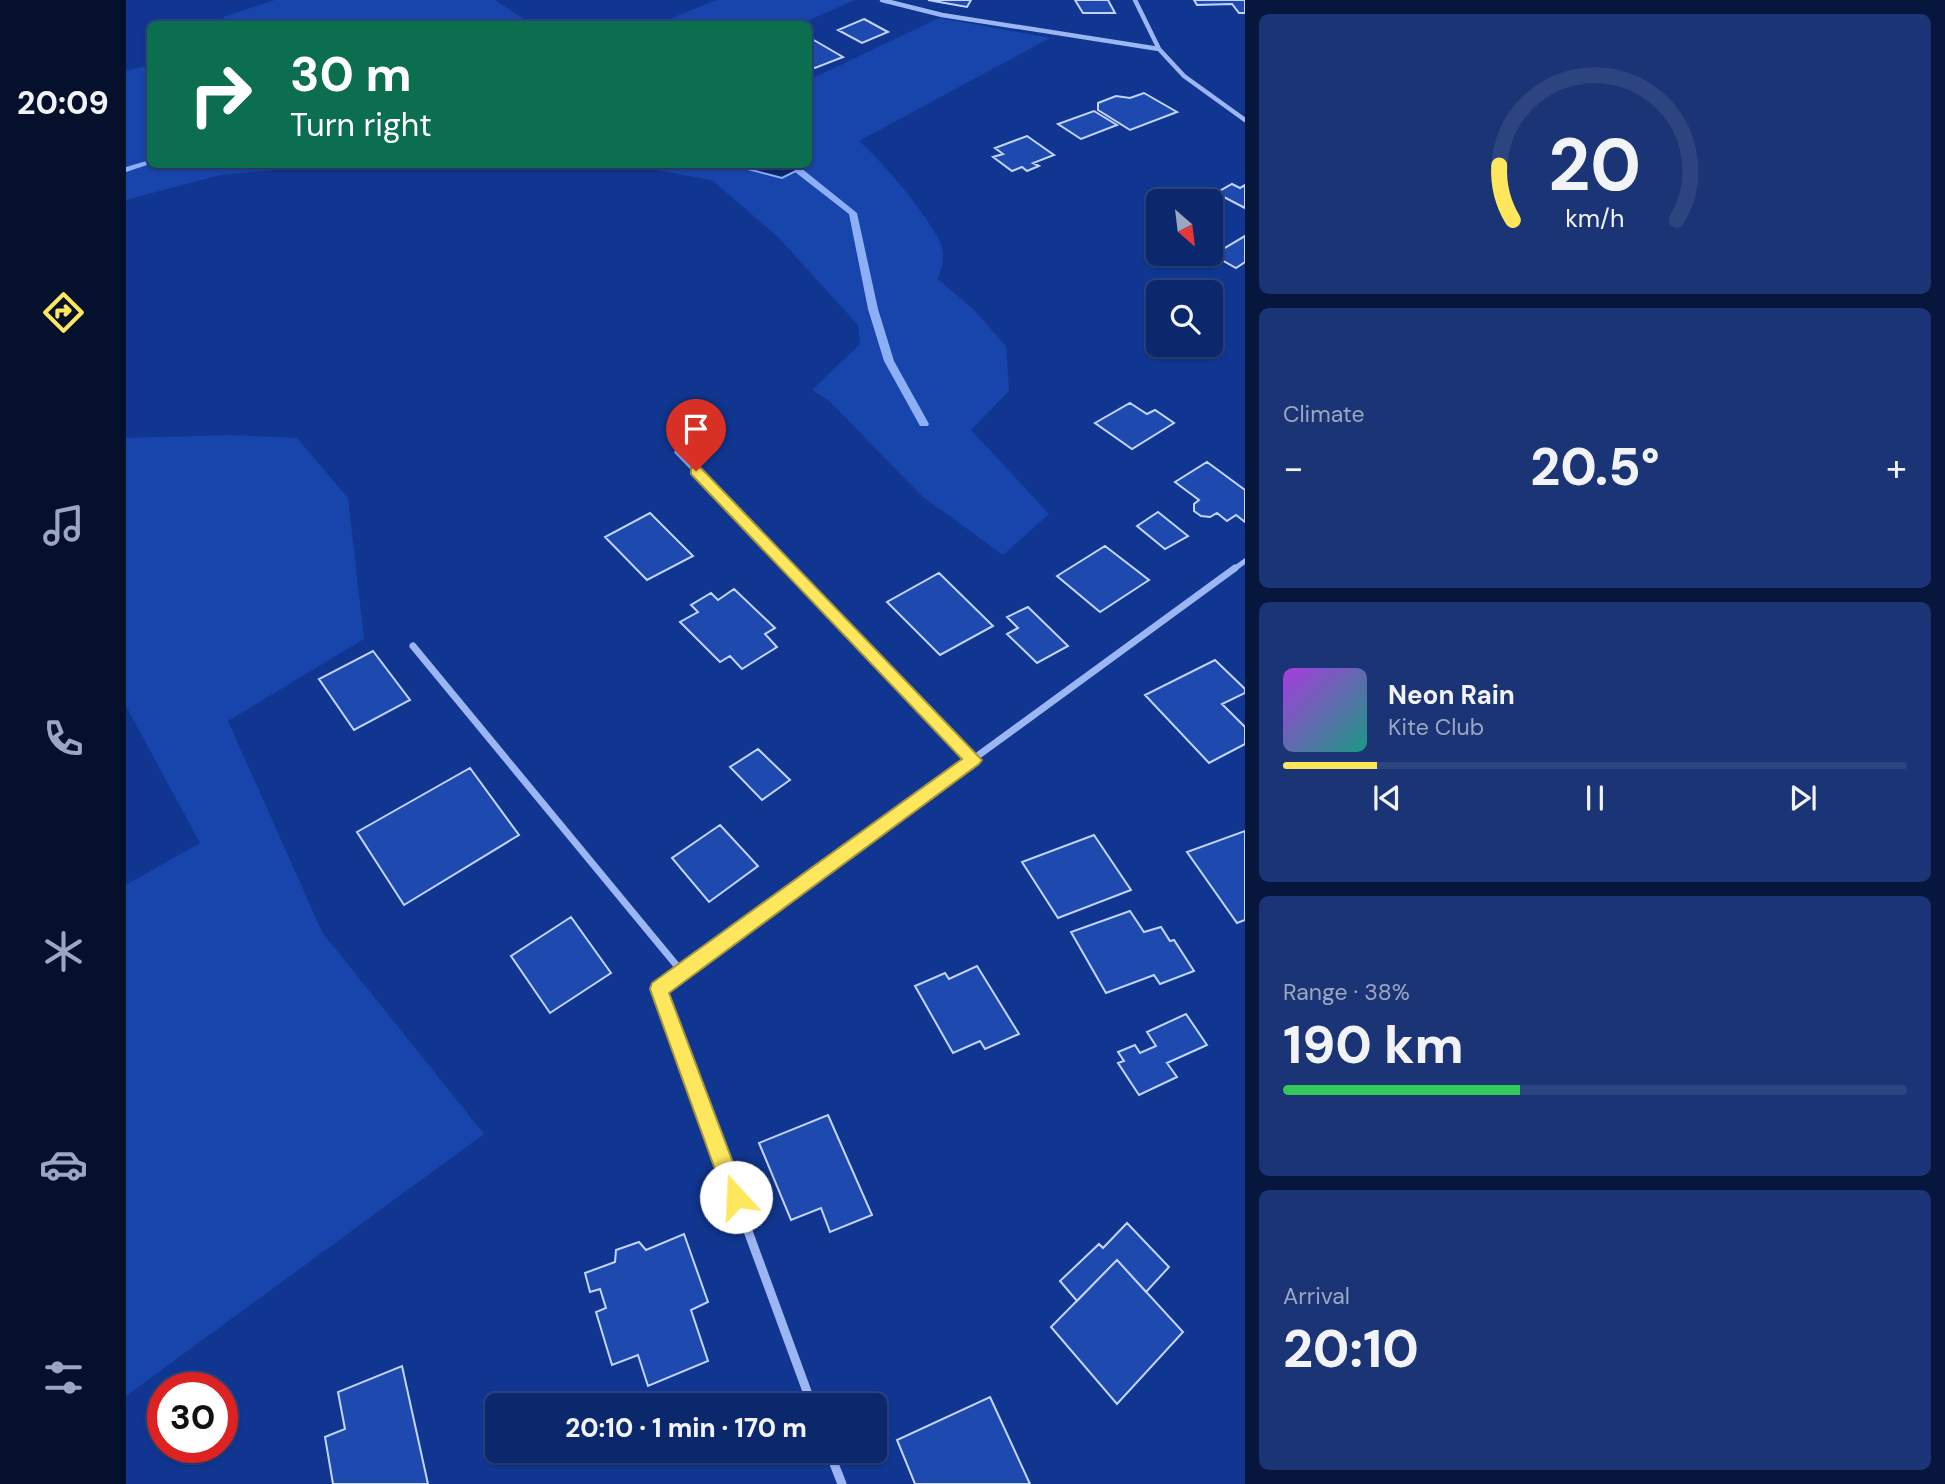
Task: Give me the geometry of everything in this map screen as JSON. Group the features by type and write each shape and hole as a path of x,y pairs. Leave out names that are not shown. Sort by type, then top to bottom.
{"street":[{"path":"882,0 942,15 1159,49"},
{"path":"1135,0 1159,49 1184,76 1245,120"},
{"path":"677,452 974,760"},
{"path":"809,1393 659,989 1245,561"},
{"path":"413,646 682,972"},
{"path":"834,1463 842,1484"}],"shaded area":[{"path":"275,0 495,0 526,21 227,21 223,17"},
{"path":"716,0 855,0 807,21 664,21"},
{"path":"939,18 1050,38 859,141 903,188 940,242 943,256 938,279 973,309 1006,346 1009,391 971,430 1049,514 1003,555 922,496 829,401 812,390 860,344 858,325 779,238 712,180 645,168 812,168 812,79"},
{"path":"147,66 147,168 296,168 220,175 126,200 126,71"},
{"path":"744,168 798,170 782,178"},
{"path":"230,435 297,438 348,498 364,639 228,721 322,932 484,1134 159,1372 147,1372 147,1381 126,1396 126,885 200,843 126,706 126,438"}],"building":[{"path":"928,0 971,0 967,7"},
{"path":"1075,0 1108,0 1115,13 1083,13"},
{"path":"1194,0 1245,0 1245,13 1239,13 1232,4 1197,5"},
{"path":"864,19 888,32 862,43 838,30"},
{"path":"812,39 843,57 815,68 812,66"},
{"path":"1144,93 1177,112 1130,130 1098,110 1098,103 1116,96 1130,98"},
{"path":"1094,111 1117,125 1081,139 1058,124"},
{"path":"1027,136 1054,155 1033,163 1039,166 1027,171 1022,167 1012,171 993,157 1003,154 995,148"},
{"path":"1232,184 1240,188 1245,185 1245,208 1223,197 1223,189"},
{"path":"1245,236 1245,262 1236,268 1223,261 1223,249"},
{"path":"1130,403 1147,414 1155,410 1174,423 1132,449 1095,423"},
{"path":"1207,462 1245,490 1245,522 1236,515 1227,521 1217,513 1210,517 1201,516 1194,511 1194,504 1199,500 1175,482"},
{"path":"1158,512 1188,536 1165,549 1137,526"},
{"path":"650,513 693,556 647,580 605,537"},
{"path":"1105,546 1149,580 1100,612 1057,576"},
{"path":"939,573 993,626 940,655 887,602"},
{"path":"734,589 775,628 765,634 777,647 742,669 730,656 720,662 680,622 698,612 691,605 711,593 718,600"},
{"path":"1028,607 1068,646 1037,663 1007,634 1018,628 1007,617"},
{"path":"373,651 410,700 354,730 319,679"},
{"path":"1215,660 1245,689 1245,693 1222,704 1245,727 1245,744 1209,763 1145,695"},
{"path":"758,749 790,780 762,800 730,767"},
{"path":"470,768 519,835 404,905 357,832"},
{"path":"720,825 758,866 709,902 672,858"},
{"path":"1245,831 1245,920 1237,923 1187,852"},
{"path":"1094,835 1131,890 1058,918 1022,862"},
{"path":"1130,911 1144,932 1161,927 1170,941 1174,940 1194,971 1160,984 1154,975 1106,993 1071,932"},
{"path":"571,917 611,973 550,1013 511,956"},
{"path":"977,966 1019,1034 985,1049 980,1041 953,1053 915,986 945,973 949,979"},
{"path":"1186,1014 1207,1045 1167,1063 1177,1077 1139,1095 1118,1063 1124,1061 1118,1052 1135,1045 1140,1053 1156,1046 1147,1032"},
{"path":"828,1115 872,1215 830,1232 821,1208 791,1220 759,1143"},
{"path":"1127,1223 1169,1267 1146,1292 1117,1260 1077,1301 1060,1281 1099,1244 1103,1248"},
{"path":"684,1234 708,1302 691,1310 708,1361 648,1386 638,1355 612,1365 596,1312 606,1308 600,1289 590,1292 585,1273 615,1262 616,1250 639,1242 646,1250"},
{"path":"1117,1260 1183,1332 1117,1404 1051,1327"},
{"path":"402,1366 428,1484 333,1484 325,1437 345,1429 338,1392"},
{"path":"990,1397 1030,1484 915,1484 897,1440"}],"waterway":[{"path":"126,170 147,163"},
{"path":"798,170 853,213 873,309 889,361 924,424"}],"route":[{"path":"696,471 974,760 659,989 736,1197"}]}
